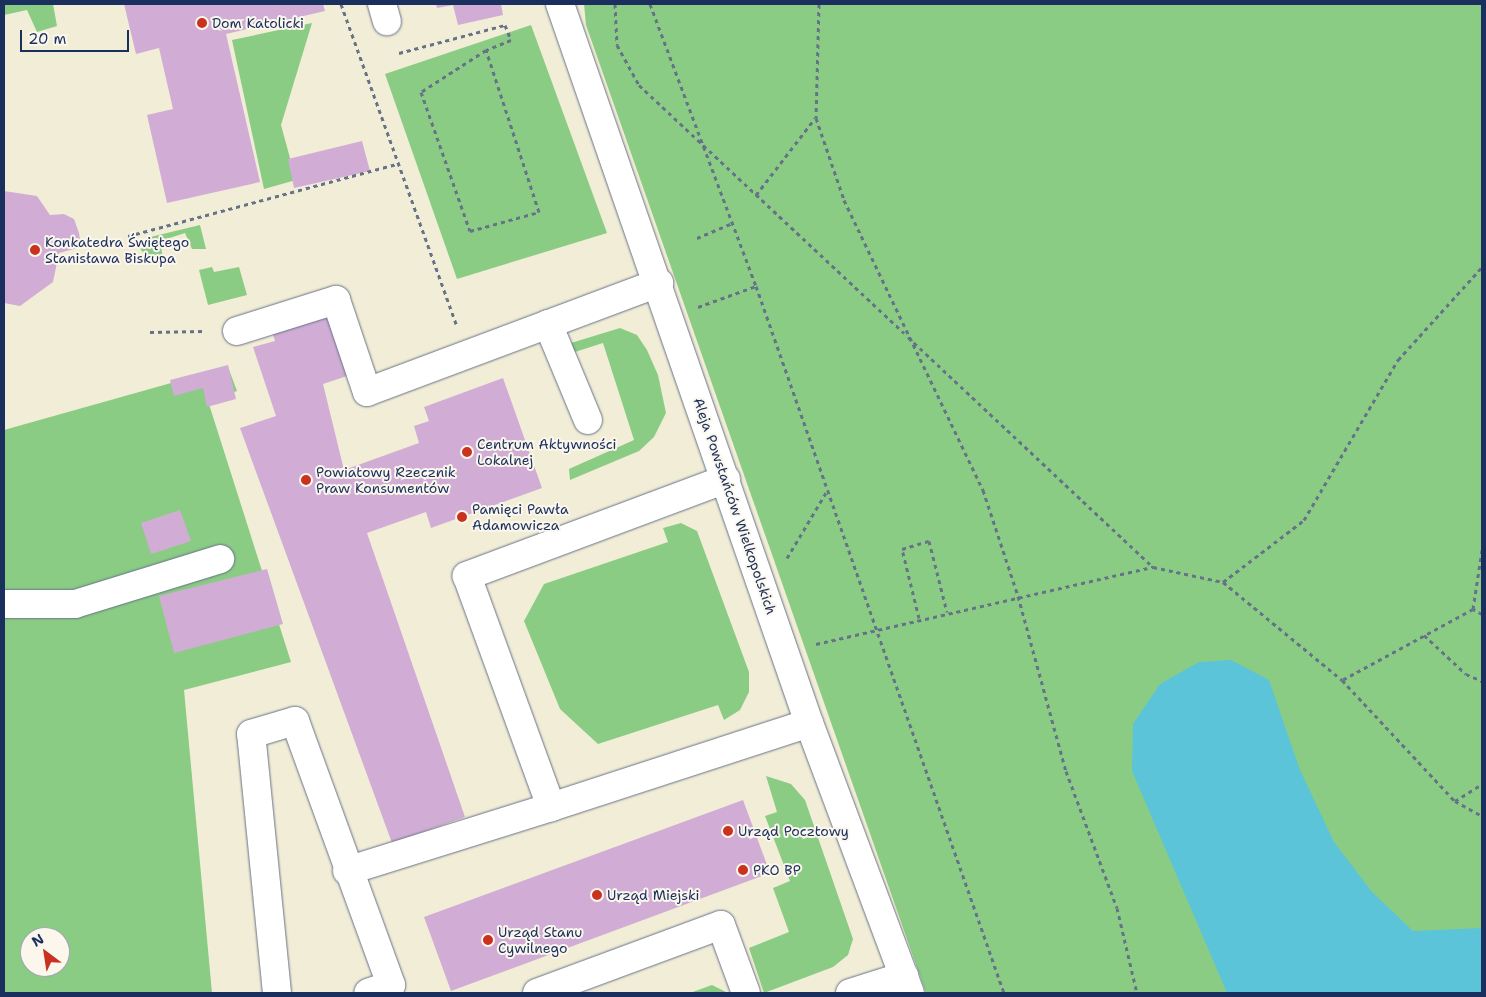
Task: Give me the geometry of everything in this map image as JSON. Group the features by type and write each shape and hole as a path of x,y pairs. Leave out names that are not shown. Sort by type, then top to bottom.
{"street":[{"name":"Aleja Powstańców Wielkopolskich","path":"564,8 809,723 907,985"},
{"path":"237,330 336,300 368,392 659,283"},
{"path":"548,324 588,420"},
{"path":"551,806 466,576 726,478"},
{"path":"4,604 75,604 220,559"},
{"path":"277,993 251,734 295,721 347,871 391,985 368,993"},
{"path":"347,871 809,723"},
{"path":"537,993 721,925 746,993"},
{"path":"850,993 907,985"}],"path":[{"path":"341,4 397,164 468,354"},
{"path":"615,4 618,45 639,85 1153,567"},
{"path":"650,4 707,149 1004,993"},
{"path":"819,4 816,118 844,200 905,334 983,490 1018,596 1066,772 1117,908 1137,993"},
{"path":"384,12 398,54 505,25 512,40 486,50 421,92 470,232 539,212 486,50"},
{"path":"756,195 816,118"},
{"path":"128,236 397,164"},
{"path":"697,238 733,223"},
{"path":"1223,582 1304,520 1398,360 1482,268"},
{"path":"671,318 756,286"},
{"path":"150,332 237,330"},
{"path":"782,555 785,563 828,491"},
{"path":"920,618 902,549 929,541 947,612"},
{"path":"1473,609 1482,550"},
{"path":"811,635 815,644 876,628 1153,567 1223,582 1342,680 1455,801 1482,816"},
{"path":"1342,680 1473,609"},
{"path":"1473,609 1482,614"},
{"path":"1424,635 1466,674 1482,681"},
{"path":"1455,801 1482,784"}],"green space":[{"path":"4,4 53,4 57,26 37,32 27,10 4,15"},
{"path":"584,4 1482,4 1482,993 926,993 586,25"},
{"path":"312,23 281,125 296,180 264,189 232,40"},
{"path":"531,25 607,233 457,279 385,74"},
{"path":"200,225 206,249 192,249 185,233 160,241 163,259 147,258 139,247 138,240"},
{"path":"212,267 214,272 239,267 247,295 208,305 199,270"},
{"path":"620,328 637,335 647,350 658,375 666,413 654,437 639,451 570,480 569,469 634,440 603,343 575,352 571,343"},
{"path":"228,367 237,391 208,401 291,662 184,690 212,993 4,993 4,430"},
{"path":"681,523 697,531 749,672 749,692 740,710 724,720 718,705 598,744 560,709 524,621 544,584 668,542 663,528"},
{"path":"766,776 791,784 805,800 853,939 848,955 833,967 764,993 749,948 789,932 773,888 790,881 765,816 777,812"},
{"path":"712,985 728,993 690,993"}],"water":[{"path":"1231,660 1269,680 1300,770 1334,842 1372,892 1413,931 1482,928 1482,993 1227,993 1132,771 1133,724 1160,684 1199,662"}],"building":[{"path":"124,4 323,4 325,11 226,34 260,182 167,203 147,115 173,109 159,48 136,54"},
{"path":"436,4 501,4 503,15 458,25 453,5 437,8"},
{"path":"362,141 370,171 294,188 288,159"},
{"name":"Konkatedra Świętego Stanisława Biskupa","path":"4,191 37,196 50,215 64,214 74,219 81,247 59,253 53,282 20,306 4,303"},
{"path":"329,309 350,375 323,384 344,470 419,443 414,426 429,421 424,407 503,378 542,488 431,528 426,512 367,533 465,817 392,843 240,428 276,416 253,347 275,341 271,328"},
{"path":"228,365 236,399 207,407 203,388 174,396 170,380"},
{"path":"180,510 191,541 151,554 141,523"},
{"path":"267,569 283,624 174,653 159,596"},
{"name":"Urząd Miejski","path":"743,800 770,873 451,991 424,917"}],"place":[{"name":"Dom Katolicki","path":"202,23"},
{"name":"Konkatedra Świętego Stanisława Biskupa","path":"35,250"},
{"name":"Centrum Aktywności Lokalnej","path":"467,452"},
{"name":"Powiatowy Rzecznik Praw Konsumentów","path":"306,480"},
{"name":"Pamięci Pawła Adamowicza","path":"462,517"},
{"name":"Urząd Pocztowy","path":"728,831"},
{"name":"PKO BP","path":"743,870"},
{"name":"Urząd Miejski","path":"597,895"},
{"name":"Urząd Stanu Cywilnego","path":"488,940"}]}
